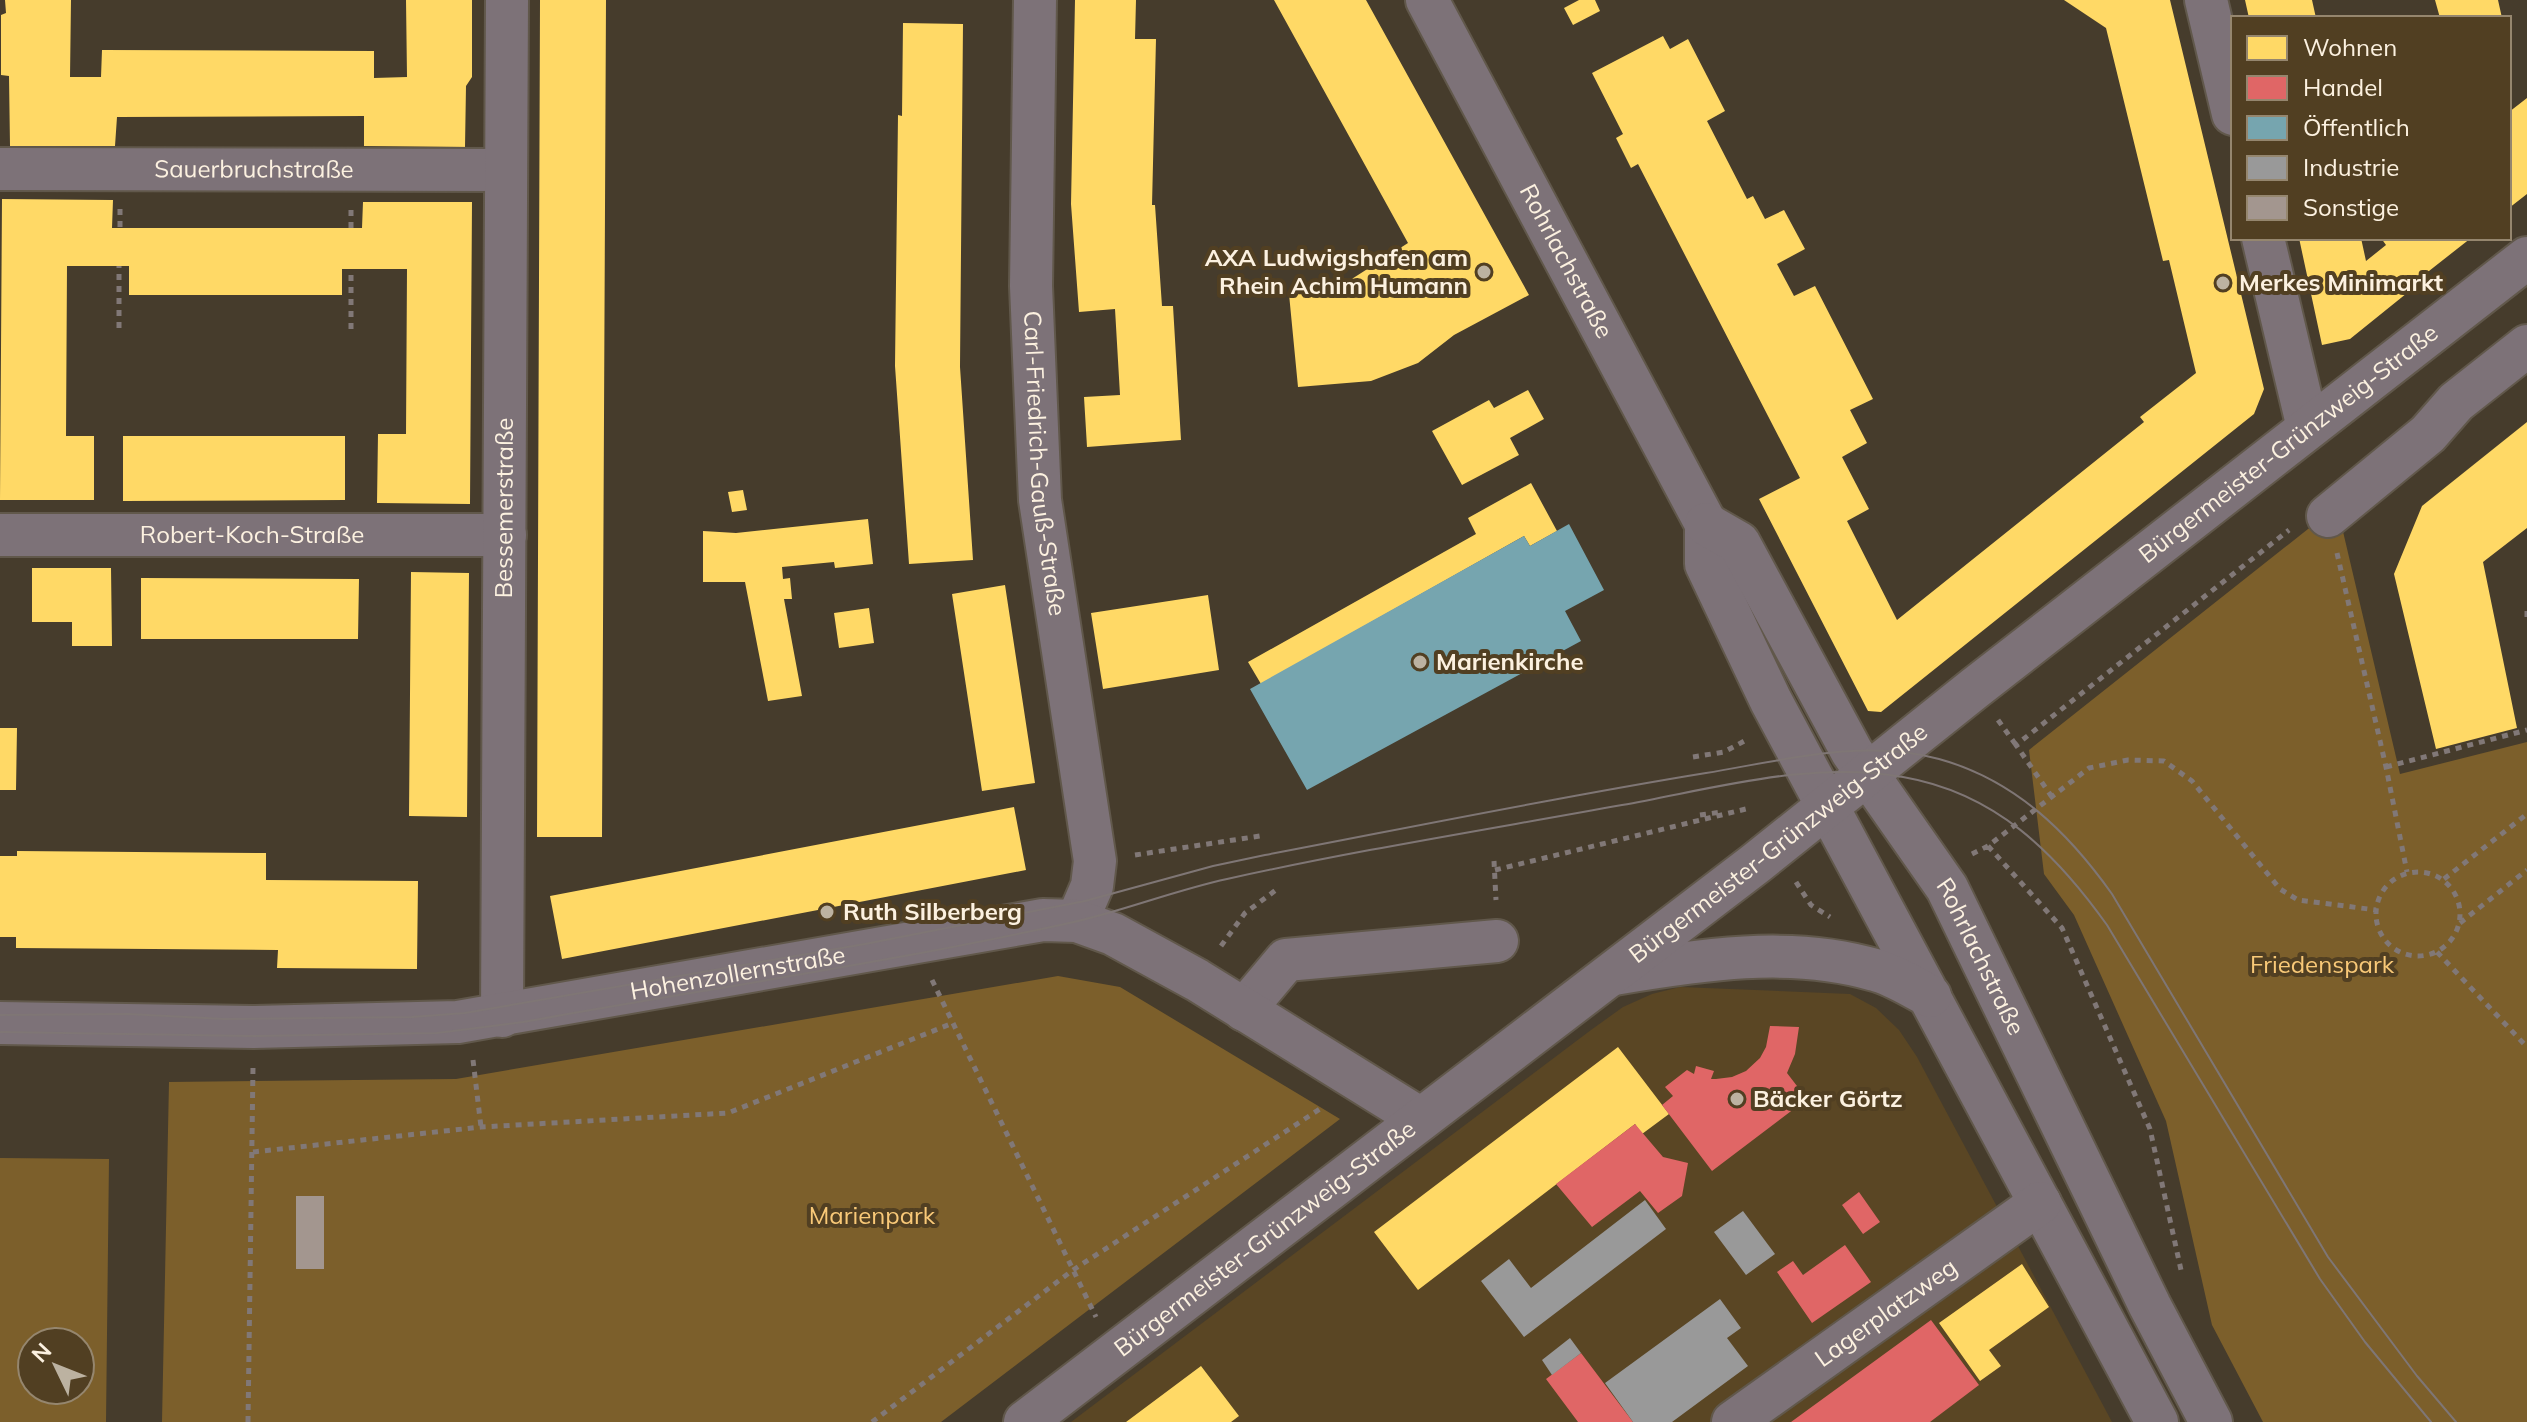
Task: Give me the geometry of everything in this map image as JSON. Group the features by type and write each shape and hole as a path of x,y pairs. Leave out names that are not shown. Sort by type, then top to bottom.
{"street":[{"name":"Bessemerstraße","path":"502,1016 507,0"},
{"name":"Carl-Friedrich-Gauß-Straße","path":"1035,0 1031,286 1040,500 1095,861 1092,886 1077,921"},
{"name":"Rohrlachstraße","path":"1427,0 1706,524 1706,564 1771,701 2157,1422"},
{"path":"2206,0 2231,106"},
{"name":"Sauerbruchstraße","path":"0,169 506,170"},
{"path":"2263,240 2308,428"},
{"name":"Bürgermeister-Grünzweig-Straße","path":"1025,1422 1775,848 2527,258"},
{"path":"2328,516 2428,434 2456,402 2527,346"},
{"name":"Rohrlachstraße","path":"1706,524 1739,543 1852,752 1947,888 2150,1306 2211,1422"},
{"name":"Robert-Koch-Straße","path":"0,535 505,535"},
{"name":"Hohenzollernstraße","path":"0,1023 253,1027 458,1022 1043,920 1077,921 1113,934 1197,980 1421,1119"},
{"path":"1244,1010 1286,960 1497,941"},
{"path":"1609,975 1722,959 1825,959 1878,970 1930,996"},
{"name":"Lagerplatzweg","path":"1733,1422 2040,1203"}],"path":[{"path":"119,266 119,328"},
{"path":"351,269 351,329"},
{"path":"2052,797 2016,745 2325,502 2407,872"},
{"path":"2527,611 2527,618"},
{"path":"2386,767 2527,730"},
{"path":"2182,1275 2150,1129 2062,928 1988,846 2089,768 2128,760 2164,761 2192,781 2280,889 2298,900 2376,910"},
{"path":"1495,870 1750,808 1700,815"},
{"path":"2444,879 2527,814"},
{"path":"1095,861 1260,836"},
{"path":"1775,848 1811,905 1833,919"},
{"path":"2460,923 2527,870"},
{"path":"2421,871 2444,879 2459,899 2460,923 2456,935 2437,952 2412,956 2389,945 2376,922 2379,897 2386,886 2407,872 2421,871"},
{"path":"1197,980 1245,913 1276,890"},
{"path":"915,944 1114,1354"},
{"path":"2437,952 2527,1047"},
{"path":"253,1152 481,1127 728,1113 953,1023"},
{"path":"248,1422 253,1027"},
{"path":"872,1422 1073,1270 1363,1082"},
{"path":"477,1090 481,1127"}],"shaded area":[{"path":"1680,987 1850,994 1876,1008 1899,1030 1917,1057 2112,1422 1071,1422 1623,1007 1652,994"}],"green space":[{"name":"Friedenspark","path":"2337,506 2400,774 2527,742 2527,1422 2263,1422 2212,1325 2166,1121 2074,915 2044,874 2029,750"},
{"name":"Marienpark","path":"1058,976 1120,987 1340,1119 941,1422 162,1422 169,1082 456,1079"},
{"path":"0,1158 109,1159 106,1422 0,1422"}],"building: Wohnen":[{"path":"5,0 71,0 70,77 101,77 102,50 374,51 374,78 407,77 406,0 472,0 472,77 466,86 465,147 364,146 364,116 117,117 115,146 10,146 9,76 1,75 1,15 6,13"},
{"path":"540,0 606,0 602,837 537,837"},
{"path":"1075,0 1136,0 1135,39 1156,39 1152,205 1155,205 1162,306 1173,306 1181,440 1087,447 1084,397 1120,395 1115,309 1079,312 1071,204"},
{"path":"1274,0 1366,0 1529,295 1454,335 1418,363 1371,381 1298,387 1289,294 1333,291 1408,243"},
{"path":"1579,0 1595,0 1600,11 1573,25 1564,8"},
{"path":"2064,0 2170,0 2264,389 2254,414 1881,712 1868,711 1759,499 1800,478 1638,164 1631,168 1616,138 1623,134 1592,73 1663,36 1670,49 1688,39 1725,111 1707,121 1747,199 1753,196 1765,219 1784,210 1805,249 1777,264 1794,296 1815,286 1873,399 1850,410 1867,443 1842,457 1869,509 1847,521 1897,620 2144,422 2140,417 2196,373 2169,260 2163,261 2106,28"},
{"path":"2245,0 2312,0 2316,16 2249,16"},
{"path":"2435,0 2498,0 2502,16 2439,16"},
{"path":"903,23 963,24 960,367 973,560 909,564 895,366 898,115 902,116"},
{"path":"2527,98 2527,194 2511,206 2511,110"},
{"path":"2,199 113,200 112,228 362,228 363,202 472,202 470,504 377,503 378,434 406,434 407,269 342,269 342,295 129,295 129,266 67,266 66,436 94,436 94,500 0,500"},
{"path":"2299,240 2361,240 2366,261 2386,245 2382,240 2468,240 2350,339 2322,345"},
{"path":"1528,390 1544,419 1510,438 1519,455 1462,485 1432,431 1489,400 1494,408"},
{"path":"2527,422 2527,528 2483,562 2517,728 2436,749 2394,574 2422,506"},
{"path":"123,436 345,436 345,500 123,501"},
{"path":"1531,483 1557,531 1530,546 1524,536 1261,684 1248,662 1476,534 1468,518"},
{"path":"743,490 747,510 732,512 728,492"},
{"path":"868,519 873,564 835,568 834,562 782,567 783,579 790,578 792,599 784,599 802,696 768,701 745,582 703,582 703,531 736,533"},
{"path":"32,568 111,568 112,646 72,646 72,622 32,622"},
{"path":"411,572 469,573 467,817 409,816"},
{"path":"141,578 359,579 358,639 141,639"},
{"path":"1005,585 1035,783 982,791 952,594"},
{"path":"1208,595 1219,670 1103,689 1091,613"},
{"path":"869,608 874,643 839,648 834,613"},
{"path":"0,728 17,728 16,790 0,790"},
{"path":"1014,807 1026,870 562,959 550,896"},
{"path":"17,851 266,853 266,880 418,881 417,969 277,968 278,950 16,948 16,937 0,937 0,856 17,856"},
{"path":"1618,1047 1669,1114 1642,1134 1635,1124 1418,1290 1374,1232"},
{"path":"2022,1264 2049,1307 1989,1350 2001,1366 1980,1381 1939,1323"},
{"path":"1201,1366 1239,1416 1231,1422 1126,1422"}],"building: Handel":[{"path":"1770,1026 1799,1027 1795,1054 1787,1073 1807,1099 1712,1171 1662,1105 1673,1096 1665,1087 1687,1070 1694,1074 1696,1066 1714,1071 1711,1079 1732,1077 1746,1071 1760,1058 1766,1047"},
{"path":"1635,1124 1663,1157 1688,1163 1682,1196 1658,1213 1640,1191 1592,1227 1556,1184"},
{"path":"1859,1192 1880,1222 1863,1234 1842,1205"},
{"path":"1845,1245 1871,1282 1812,1323 1777,1272 1793,1261 1803,1275"},
{"path":"1931,1320 1979,1385 1930,1422 1791,1422"},
{"path":"1581,1353 1633,1422 1578,1422 1546,1379"}],"building: Öffentlich":[{"name":"Marienkirche","path":"1569,524 1604,590 1565,611 1581,641 1307,790 1250,689 1524,536 1530,546"}],"building: Industrie":[{"path":"1645,1200 1666,1229 1524,1337 1481,1281 1509,1259 1531,1288"},
{"path":"1743,1211 1775,1254 1746,1275 1714,1232"},
{"path":"1720,1299 1741,1328 1727,1338 1748,1366 1672,1422 1633,1422 1605,1383"},
{"path":"1570,1338 1581,1353 1552,1375 1542,1360"}],"building: Sonstige":[{"path":"296,1196 324,1196 324,1269 296,1269"}],"tram line":[{"path":"0,1015 129,1014 224,1019 412,1017 465,1013 865,944 1085,901 1213,866 1595,792 1822,754 1852,751 1910,753 1966,768 2016,795 2058,830 2095,871 2112,894 2328,1257 2417,1376 2456,1422"},
{"path":"0,1032 253,1036 437,1033 523,1022 869,963 1093,917 1276,868 1726,785 1833,772 1903,777 1936,785 1994,812 2044,850 2087,898 2107,925 2320,1279 2365,1342 2431,1422"}],"place":[{"name":"AXA Ludwigshafen am Rhein Achim Humann","path":"1484,272"},
{"name":"Merkes Minimarkt","path":"2223,283"},
{"name":"Marienkirche","path":"1420,662"},
{"name":"Ruth Silberberg","path":"827,912"},
{"name":"Bäcker Görtz","path":"1737,1099"}]}
